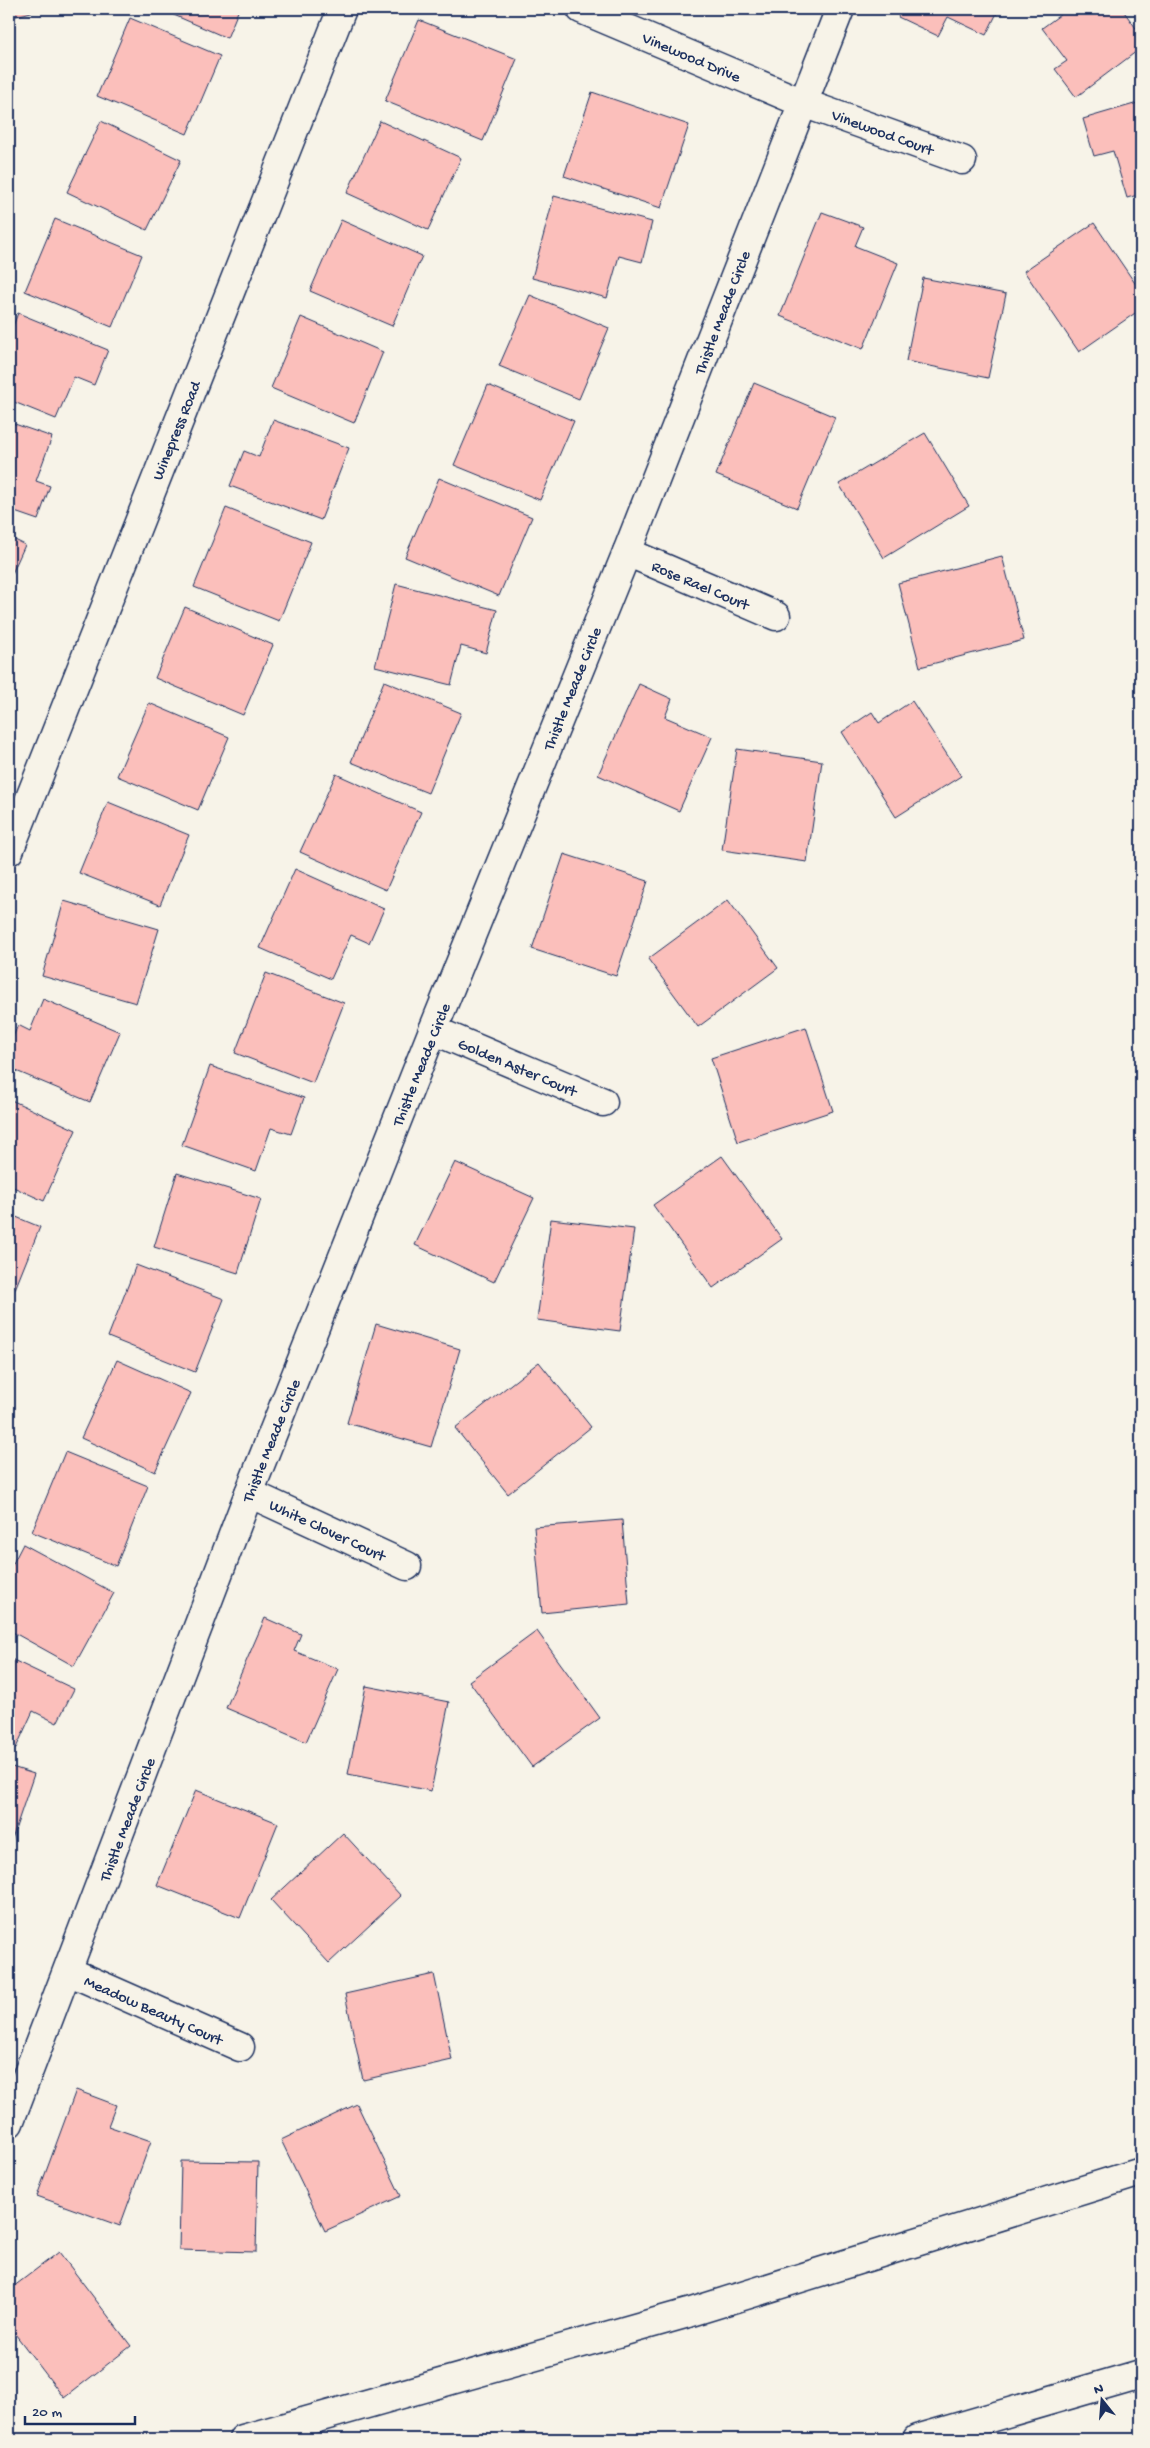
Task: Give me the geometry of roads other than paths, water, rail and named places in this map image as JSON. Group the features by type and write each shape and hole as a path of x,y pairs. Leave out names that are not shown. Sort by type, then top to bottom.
{"street":[{"name":"Winepress Road","path":"9,851 342,9"},
{"name":"Vinewood Drive","path":"581,9 804,103"},
{"name":"Thistle Meade Circle","path":"9,2123 250,1493 433,1030 627,552 840,9"},
{"name":"Vinewood Court","path":"804,103 962,160"},
{"name":"Rose Rael Court","path":"627,552 776,616"},
{"name":"Golden Aster Court","path":"433,1030 602,1102"},
{"name":"White Clover Court","path":"250,1493 407,1566"},
{"name":"Meadow Beauty Court","path":"68,1971 240,2047"},
{"path":"243,2439 688,2313 1141,2172"},
{"path":"916,2439 1141,2374"}]}
